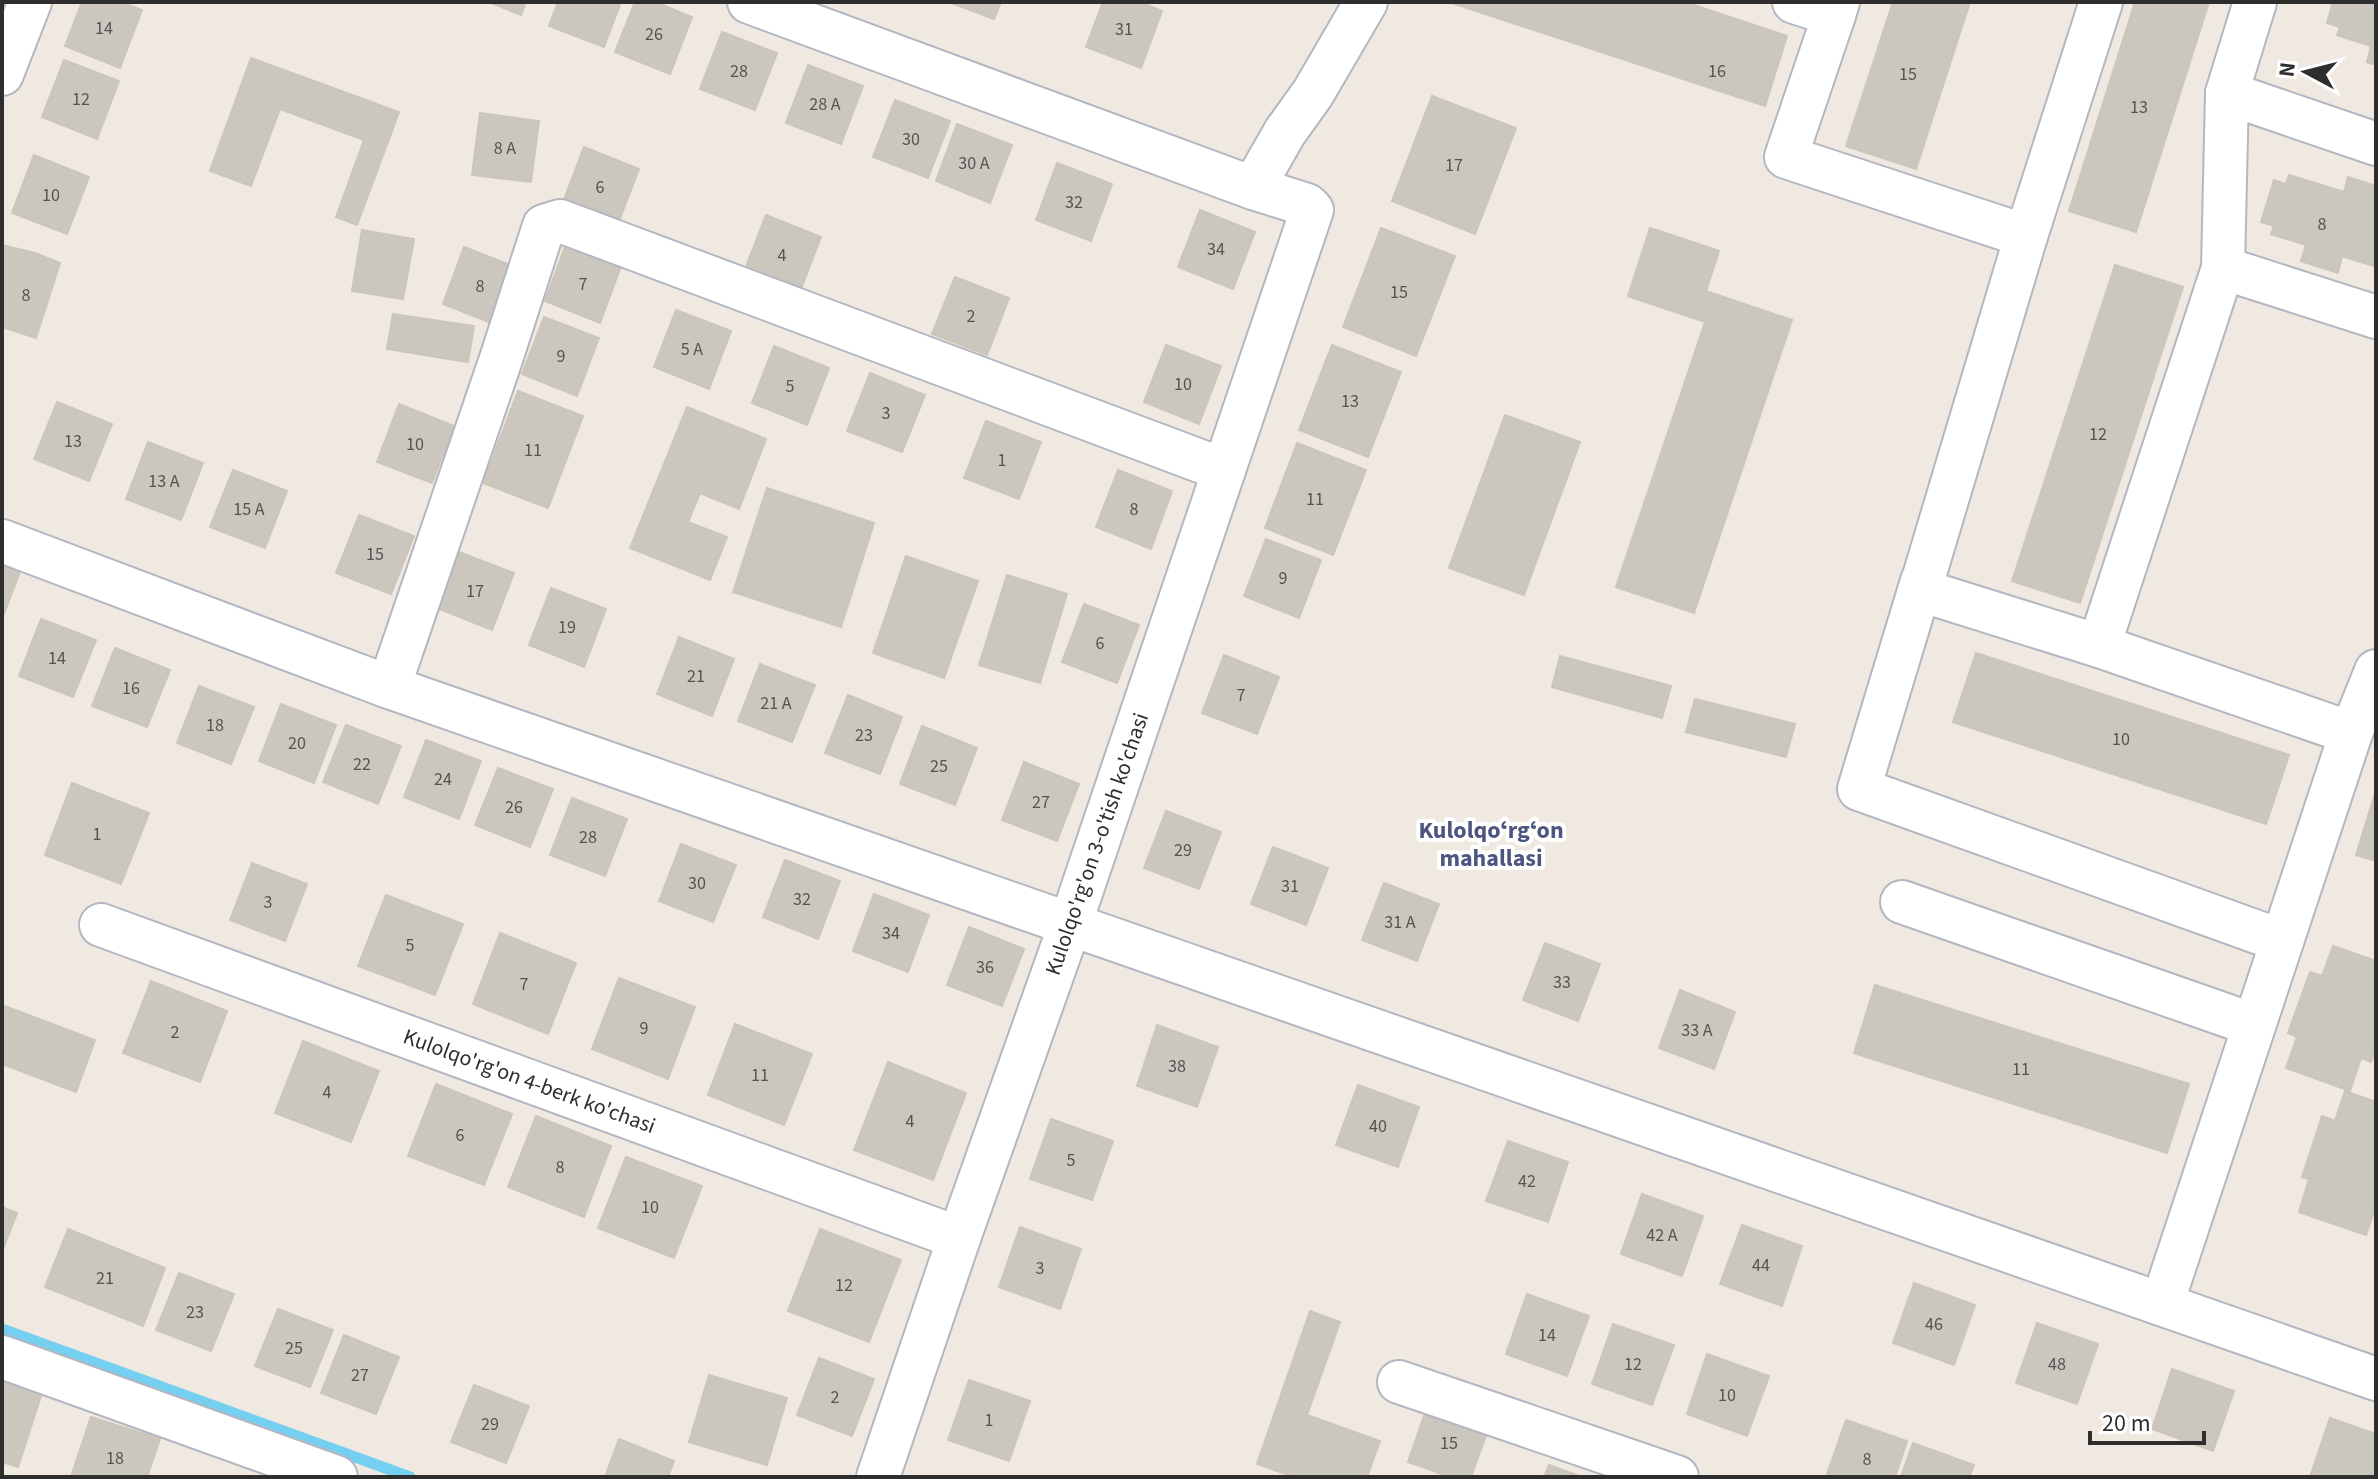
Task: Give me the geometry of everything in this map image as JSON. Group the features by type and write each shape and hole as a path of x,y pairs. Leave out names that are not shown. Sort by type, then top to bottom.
{"street":[{"path":"2,74 30,2"},
{"path":"749,2 1253,188 1366,2"},
{"path":"1794,2 1836,8 1786,157 2026,236"},
{"path":"2101,2 2026,236 1859,789 2282,941"},
{"path":"2099,646 2223,268 2227,93 2255,2"},
{"path":"2227,93 2376,144"},
{"name":"Kulolqo'rg'on 3-o'tish ko'chasi","path":"878,1477 1071,922 1312,210 1307,205 1253,188"},
{"path":"389,687 544,226 551,222 560,221 1224,470"},
{"path":"2223,268 2376,317"},
{"path":"2,541 389,687 2376,1379"},
{"path":"1922,581 1920,590 2099,646 2351,733"},
{"path":"2162,1304 2351,733 2376,671"},
{"path":"1902,902 2254,1025"},
{"name":"Kulolqo'rg'on 4-berk ko'chasi","path":"101,925 959,1238"},
{"path":"2,1357 336,1477"},
{"path":"1399,1382 1677,1477"}],"building":[{"path":"82,2 121,2 142,10 120,68 65,46"},
{"path":"489,2 526,2 521,15"},
{"path":"558,2 621,2 604,47 549,26"},
{"path":"635,2 655,2 692,17 670,74 615,52"},
{"path":"949,2 1001,2 994,19"},
{"path":"1103,2 1140,2 1162,11 1141,68 1086,47"},
{"path":"1449,2 1685,2 1787,36 1765,106"},
{"path":"1893,2 1970,2 1916,169 1846,146"},
{"path":"2135,2 2209,2 2136,232 2069,211"},
{"path":"2333,2 2376,2 2376,65 2367,62 2371,46 2337,35 2340,27 2327,23"},
{"path":"722,32 777,53 755,110 700,89"},
{"path":"251,58 399,112 357,225 336,217 364,140 280,109 251,186 210,171"},
{"path":"64,60 119,81 97,139 42,117"},
{"path":"808,65 863,86 841,144 786,123"},
{"path":"1432,96 1516,128 1475,234 1392,201"},
{"path":"895,100 950,121 928,178 873,157"},
{"path":"480,113 539,121 531,182 472,175"},
{"path":"957,124 1012,145 990,203 936,181"},
{"path":"584,147 639,169 617,226 562,205"},
{"path":"34,155 89,177 67,234 12,213"},
{"path":"1057,163 1112,184 1091,241 1036,220"},
{"path":"2289,175 2344,192 2348,177 2376,186 2376,267 2342,256 2338,273 2301,261 2306,245 2271,234 2274,226 2261,222 2274,180 2286,184"},
{"path":"1200,210 1255,232 1233,289 1178,267"},
{"path":"766,215 821,237 799,294 744,272"},
{"path":"1381,228 1455,256 1416,356 1343,327"},
{"path":"1650,228 1719,251 1706,291 1792,320 1694,613 1616,587 1705,322 1628,296"},
{"path":"362,230 414,239 403,299 352,291"},
{"path":"566,244 621,266 600,323 545,301"},
{"path":"2,245 60,263 36,338 2,327"},
{"path":"464,247 518,268 496,325 443,304"},
{"path":"2115,265 2183,287 2080,603 2012,581"},
{"path":"955,277 1009,298 987,355 932,334"},
{"path":"676,310 731,331 709,389 654,367"},
{"path":"393,314 474,326 468,362 387,349"},
{"path":"544,317 599,338 577,396 522,374"},
{"path":"1166,345 1221,366 1199,424 1144,402"},
{"path":"1332,345 1401,372 1368,457 1299,430"},
{"path":"774,346 829,368 807,425 752,403"},
{"path":"870,373 925,395 902,452 847,431"},
{"path":"518,391 583,416 548,508 483,483"},
{"path":"57,402 112,424 89,481 34,459"},
{"path":"399,404 454,426 432,483 377,462"},
{"path":"687,407 766,439 739,509 700,493 688,522 727,537 710,580 630,548"},
{"path":"1505,415 1580,442 1524,595 1449,568"},
{"path":"986,421 1041,442 1019,499 964,478"},
{"path":"148,442 203,463 181,520 126,499"},
{"path":"1297,443 1366,470 1333,555 1265,528"},
{"path":"233,470 287,491 265,548 210,527"},
{"path":"1118,470 1172,491 1151,549 1096,527"},
{"path":"767,488 874,523 841,627 733,592"},
{"path":"359,515 414,536 391,594 336,573"},
{"path":"1266,539 1321,560 1299,618 1244,596"},
{"path":"2,552 24,561 2,619"},
{"path":"459,552 514,573 492,630 437,608"},
{"path":"906,556 978,581 944,678 873,653"},
{"path":"1007,575 1067,594 1040,683 979,665"},
{"path":"551,588 606,609 584,667 529,645"},
{"path":"1084,604 1139,625 1117,683 1062,662"},
{"path":"41,619 96,640 73,697 19,676"},
{"path":"679,637 734,659 712,716 657,694"},
{"path":"115,648 170,670 147,727 92,706"},
{"path":"1976,653 2289,755 2266,824 1953,722"},
{"path":"1224,655 1279,677 1257,734 1202,713"},
{"path":"1560,656 1671,686 1662,718 1552,687"},
{"path":"760,664 815,685 792,742 738,721"},
{"path":"199,686 254,707 231,764 177,743"},
{"path":"848,695 902,717 880,774 825,753"},
{"path":"1695,699 1795,724 1786,757 1686,732"},
{"path":"281,704 336,725 314,783 259,761"},
{"path":"346,725 401,746 378,804 323,782"},
{"path":"922,726 977,748 955,805 900,784"},
{"path":"426,740 481,761 459,819 404,797"},
{"path":"1024,762 1079,784 1057,841 1002,820"},
{"path":"498,768 553,789 530,847 475,825"},
{"path":"72,783 149,813 121,884 45,855"},
{"path":"2376,790 2376,861 2356,855"},
{"path":"572,798 627,819 605,876 550,855"},
{"path":"1166,811 1221,832 1199,889 1144,868"},
{"path":"681,844 736,865 713,922 659,901"},
{"path":"1273,847 1328,868 1306,925 1251,904"},
{"path":"785,860 840,881 818,939 763,917"},
{"path":"252,863 307,884 285,941 230,920"},
{"path":"1384,883 1439,904 1417,961 1362,940"},
{"path":"874,894 929,915 908,972 853,951"},
{"path":"386,895 463,924 435,995 358,966"},
{"path":"969,927 1024,949 1002,1006 947,985"},
{"path":"500,933 576,963 548,1034 473,1004"},
{"path":"1545,943 1600,964 1578,1021 1523,1000"},
{"path":"2333,946 2376,961 2376,1048 2371,1062 2361,1058 2350,1091 2286,1068 2297,1037 2288,1033 2310,972 2322,976"},
{"path":"619,978 695,1007 668,1079 592,1049"},
{"path":"151,981 227,1011 200,1082 123,1053"},
{"path":"1875,985 2189,1084 2167,1153 1854,1053"},
{"path":"1680,990 1735,1012 1714,1069 1659,1048"},
{"path":"2,1005 95,1040 76,1092 2,1064"},
{"path":"735,1024 812,1054 784,1125 708,1095"},
{"path":"1157,1025 1218,1047 1197,1107 1137,1086"},
{"path":"303,1041 379,1071 351,1142 275,1113"},
{"path":"888,1062 966,1093 933,1180 854,1150"},
{"path":"436,1084 512,1114 484,1185 408,1156"},
{"path":"1358,1085 1419,1107 1398,1167 1336,1145"},
{"path":"2345,1091 2376,1102 2376,1206 2366,1235 2299,1212 2309,1179 2302,1177 2322,1116 2335,1121"},
{"path":"536,1116 611,1146 584,1217 508,1187"},
{"path":"1051,1119 1113,1141 1092,1200 1030,1179"},
{"path":"1508,1141 1568,1162 1548,1222 1486,1201"},
{"path":"626,1157 702,1186 674,1258 598,1228"},
{"path":"1642,1194 1703,1216 1682,1276 1621,1254"},
{"path":"2,1207 17,1213 2,1252"},
{"path":"1742,1225 1802,1246 1782,1306 1720,1284"},
{"path":"1020,1227 1081,1249 1060,1309 999,1287"},
{"path":"68,1229 165,1268 143,1326 45,1287"},
{"path":"820,1229 901,1260 869,1342 788,1311"},
{"path":"179,1273 234,1294 211,1351 156,1330"},
{"path":"1914,1283 1975,1305 1954,1365 1893,1343"},
{"path":"1527,1294 1589,1316 1567,1376 1506,1354"},
{"path":"278,1309 333,1330 310,1387 255,1366"},
{"path":"1310,1311 1340,1322 1307,1415 1380,1441 1367,1477 1294,1477 1257,1464"},
{"path":"2037,1323 2098,1344 2077,1404 2016,1383"},
{"path":"1613,1324 1674,1345 1652,1405 1592,1384"},
{"path":"344,1335 399,1357 376,1414 321,1393"},
{"path":"1707,1354 1769,1376 1747,1436 1687,1414"},
{"path":"819,1358 874,1379 852,1436 797,1415"},
{"path":"2172,1369 2234,1391 2213,1451 2152,1429"},
{"path":"709,1375 787,1398 767,1465 689,1442"},
{"path":"2,1380 42,1393 18,1467 2,1462"},
{"path":"969,1380 1030,1401 1009,1461 948,1440"},
{"path":"474,1385 529,1406 506,1463 451,1442"},
{"path":"1429,1402 1490,1424 1471,1477 1450,1477 1408,1462"},
{"path":"91,1417 160,1439 147,1477 71,1477"},
{"path":"2330,1418 2376,1434 2376,1477 2310,1477"},
{"path":"1846,1420 1907,1441 1895,1477 1826,1477"},
{"path":"619,1439 674,1461 668,1477 605,1477"},
{"path":"1913,1443 1974,1465 1969,1477 1901,1477"},
{"path":"1549,1465 1582,1477 1544,1477"}],"waterway":[{"path":"2,1329 410,1477"}],"district":[{"name":"Kulolqoʻrgʻon mahallasi","path":"1491,844"}]}
